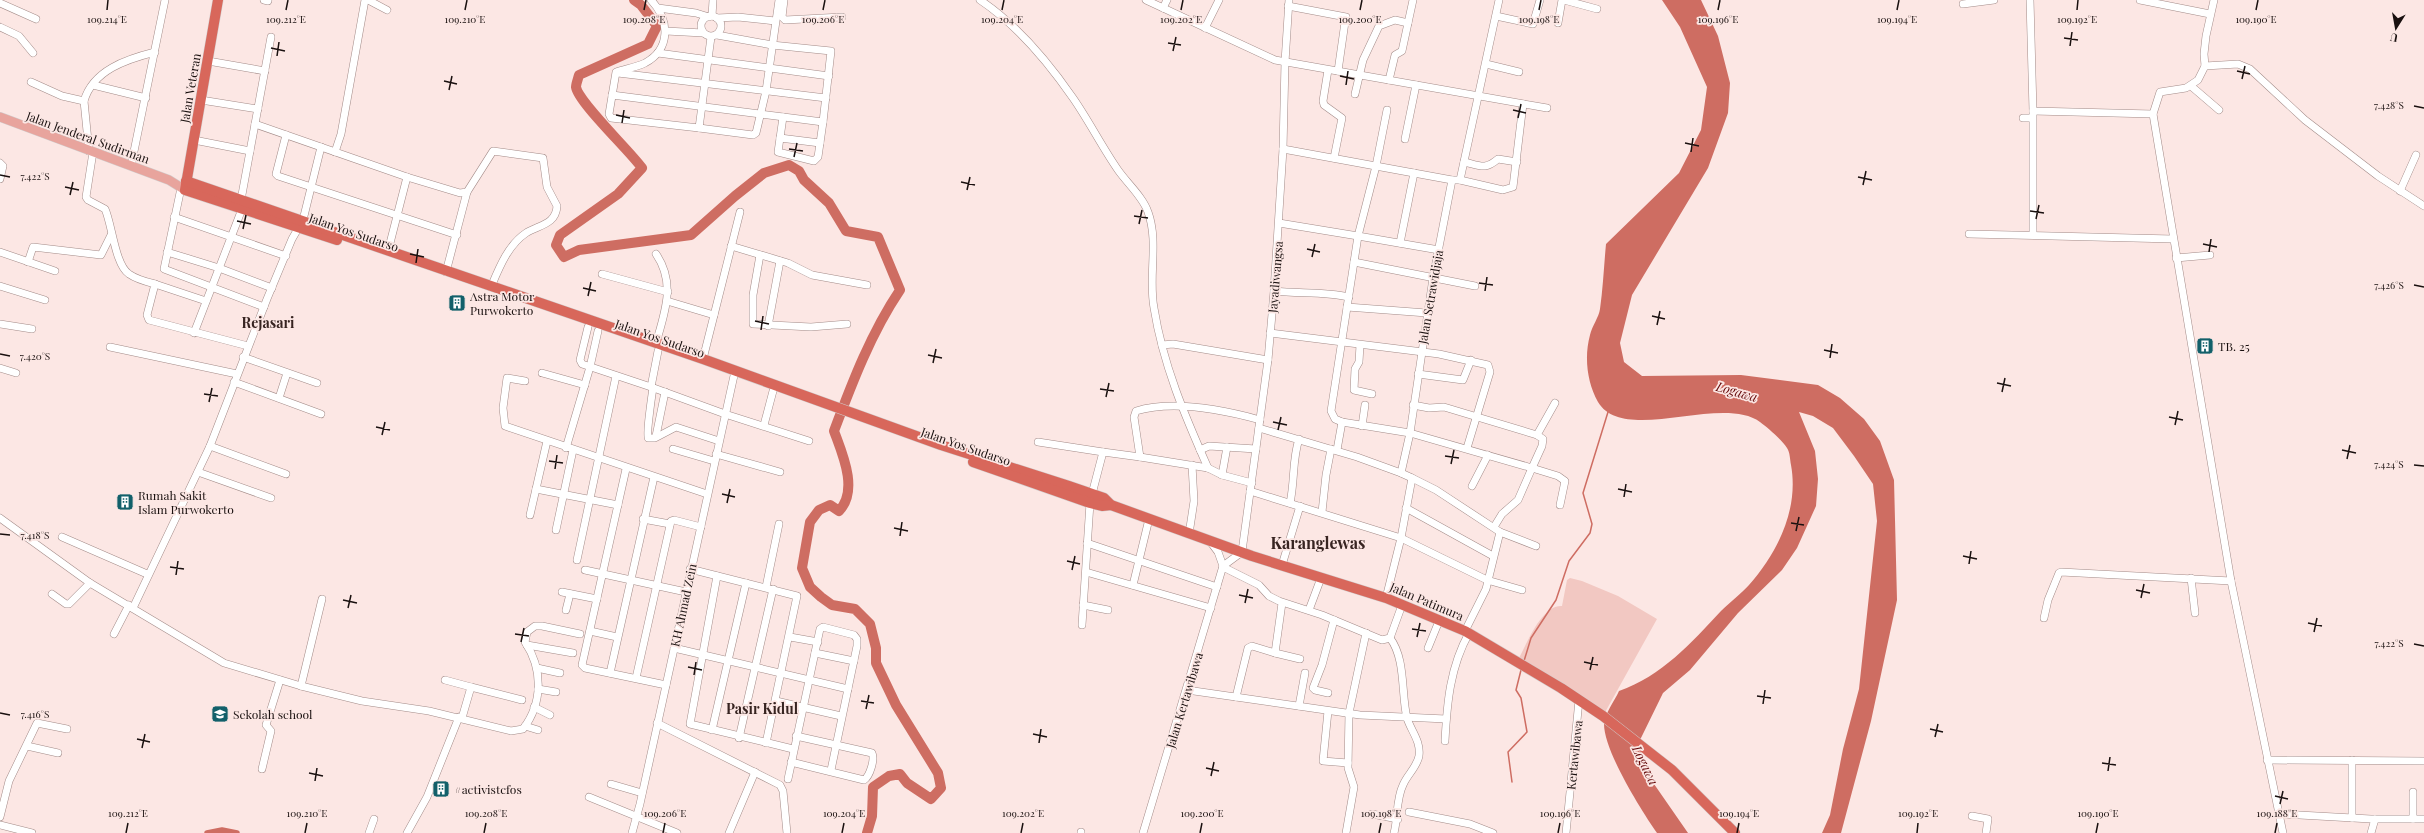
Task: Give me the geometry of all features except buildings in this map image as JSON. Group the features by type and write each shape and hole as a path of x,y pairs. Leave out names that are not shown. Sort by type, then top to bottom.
{"highway":[{"name":"Jalan Veteran","path":"184,186 194,140 218,0"},
{"name":"Jalan Yos Sudarso","path":"184,186 301,224 598,331 703,359 773,391 814,403"},
{"name":"Jalan Yos Sudarso","path":"301,224 388,251 814,403 941,445 1091,498 1104,498 1111,505 1242,552"},
{"name":"Jalan Patimura","path":"1242,552 1386,598 1467,632 1590,707 1672,770 1735,833"}],"main road":[{"name":"Jalan Jenderal Sudirman","path":"0,117 184,186"}],"street":[{"path":"131,166 165,0"},
{"path":"335,152 342,127 364,0"},
{"path":"368,0 387,10"},
{"path":"700,128 708,60 714,36 722,25 713,17 713,0"},
{"path":"616,72 609,114 612,119 754,134 761,114 766,91 778,0"},
{"path":"784,0 782,17 785,20 842,18"},
{"path":"980,0 1001,14 1046,63 1073,98 1118,170 1148,210 1153,256 1152,296 1162,345 1183,406 1208,468"},
{"path":"1146,0 1265,56 1284,62 1547,108"},
{"path":"1163,8 1167,0"},
{"path":"1205,28 1219,0"},
{"path":"1389,80 1395,55 1402,51 1413,0"},
{"path":"1460,180 1480,97 1499,0"},
{"path":"1496,16 1533,24 1540,0"},
{"path":"1558,23 1563,0 1597,9"},
{"path":"1963,4 1994,0"},
{"path":"2030,0 2033,235"},
{"path":"2140,0 2210,14"},
{"path":"2214,0 2210,14 2204,54 2205,66 2198,80 2191,86 2160,92 2154,114 2176,258 2231,581 2283,833"},
{"path":"0,3 36,19"},
{"path":"656,3 713,17 738,17 775,21"},
{"path":"616,72 645,62 658,53 666,39 666,31 656,3"},
{"path":"1288,3 1345,20 1338,71"},
{"name":"Jayadiwangsa","path":"1242,552 1268,360 1280,223 1284,62 1288,3"},
{"path":"704,33 702,22 713,17"},
{"path":"1355,94 1364,56 1379,26 1395,20 1408,23"},
{"path":"0,27 19,36 33,53"},
{"path":"666,31 704,33 714,36 772,45 829,49 831,52 829,76 818,157 814,160 780,154 778,149 783,117"},
{"path":"194,333 232,237 242,204 271,37"},
{"path":"155,52 130,58 110,68 93,85 84,101 91,151 86,197 88,200 105,209 111,235 126,271 135,277 206,301"},
{"path":"658,53 829,76"},
{"path":"208,61 265,71"},
{"path":"1486,64 1520,72"},
{"path":"2205,66 2238,64 2250,70 2305,120 2378,176 2424,206"},
{"path":"1328,70 1322,101 1342,118 1334,158"},
{"path":"616,72 826,98"},
{"path":"31,82 62,96 84,101"},
{"path":"93,85 146,98"},
{"path":"1405,139 1416,85"},
{"path":"2191,86 2219,110"},
{"path":"612,95 823,122"},
{"path":"201,100 258,110"},
{"path":"1283,149 1509,190 1513,187 1523,104"},
{"path":"1387,110 1376,166 1358,236 1349,297 1340,343 1331,411 1335,419 1342,422 1410,433 1467,448 1558,476 1565,481 1560,505"},
{"path":"2024,118 2032,114 2154,114"},
{"path":"255,124 407,178 460,193 467,192"},
{"path":"286,135 276,174 457,235"},
{"path":"780,138 820,143"},
{"path":"194,140 250,151"},
{"path":"114,634 131,607 210,446 243,357 301,224 312,187 320,147"},
{"path":"446,272 457,235 467,192 490,153 499,150 543,158 547,187 557,206 553,217 543,226 527,232 514,243 491,287"},
{"path":"2400,191 2416,155"},
{"path":"1464,162 1484,166 1494,164 1498,159 1517,162"},
{"path":"0,163 3,166 0,179"},
{"path":"1400,243 1414,173"},
{"path":"388,251 407,178"},
{"name":"Jalan Setrawidjaja","path":"1401,473 1410,433 1420,352 1452,180"},
{"path":"184,186 174,217 167,252 166,270 264,307"},
{"path":"703,359 740,212"},
{"path":"174,217 286,256"},
{"path":"1280,223 1439,250"},
{"path":"1969,234 2173,239"},
{"path":"28,262 33,247 101,255 111,235"},
{"path":"731,246 780,261 812,275 867,285"},
{"path":"0,252 55,270"},
{"path":"167,252 219,268 272,288"},
{"path":"656,254 663,266 668,292 657,347 652,387 651,416 646,435 653,439 656,436 676,427 719,441"},
{"path":"760,255 753,295 752,322 755,326 811,327 847,324"},
{"path":"2176,258 2210,256"},
{"path":"768,326 780,261"},
{"path":"1354,262 1475,286"},
{"path":"602,274 668,292"},
{"path":"155,284 147,314 149,320 248,346"},
{"path":"0,286 45,300"},
{"path":"1274,291 1300,294 1322,292 1349,297"},
{"path":"667,301 714,315"},
{"path":"1347,307 1427,313"},
{"path":"0,324 32,329"},
{"path":"588,327 580,360 582,364 652,387 725,414 809,440"},
{"path":"556,530 570,449 598,331"},
{"path":"1270,333 1340,343 1439,354 1485,364 1490,370 1467,448"},
{"path":"1162,345 1173,344 1268,360"},
{"path":"1360,345 1359,362 1355,369 1354,390 1372,394"},
{"path":"110,347 237,374"},
{"path":"243,357 317,383"},
{"path":"1418,374 1463,380 1471,360"},
{"path":"0,368 16,373"},
{"path":"279,398 287,373"},
{"path":"542,373 585,385"},
{"name":"KH Ahmad Zein","path":"632,833 658,723 690,569 701,526 734,374"},
{"path":"577,560 616,376"},
{"path":"525,381 507,378 503,408 504,425 599,459 707,494"},
{"path":"234,382 321,414"},
{"path":"764,425 773,391"},
{"path":"656,436 665,392"},
{"path":"1537,435 1555,404"},
{"path":"1362,426 1365,405"},
{"path":"1413,405 1429,408 1444,408 1477,416 1537,435 1543,439 1542,446 1518,500 1502,514 1494,527"},
{"path":"1140,457 1135,413 1138,410 1183,406 1236,414 1299,439 1401,473 1436,490 1500,532 1536,546"},
{"path":"1322,512 1326,475 1342,422"},
{"path":"1290,503 1295,474 1294,456 1299,439"},
{"path":"530,515 547,441"},
{"path":"1038,442 1208,468 1222,476 1252,483"},
{"path":"210,446 286,474"},
{"path":"1200,450 1209,446 1256,449"},
{"path":"1222,476 1227,447"},
{"path":"673,448 780,472"},
{"path":"1082,625 1091,498 1103,452"},
{"path":"1472,486 1488,455"},
{"path":"1189,534 1194,501 1192,465"},
{"path":"626,468 582,665 585,668 666,685"},
{"path":"198,472 271,498"},
{"path":"610,673 643,519 654,477"},
{"path":"1386,598 1401,538 1412,478"},
{"path":"536,489 618,505"},
{"path":"1250,491 1322,512 1401,538 1487,580 1522,590"},
{"path":"1282,565 1300,506"},
{"path":"1406,508 1493,556"},
{"path":"0,518 90,583 224,663 301,686 373,703 408,707 460,718 511,731 517,732 525,726 534,707 538,689 536,668 524,638 527,632 535,626 580,634"},
{"path":"643,519 670,524"},
{"path":"1133,585 1149,519"},
{"path":"636,678 670,524 674,520 701,526"},
{"path":"739,738 770,588 780,524"},
{"path":"1445,741 1448,696 1456,660 1486,589 1500,532"},
{"path":"62,537 147,574"},
{"path":"1209,540 1218,552 1223,567 1259,585 1269,596 1282,603 1309,610 1382,640 1390,638"},
{"path":"1087,543 1216,587"},
{"path":"1223,567 1242,552"},
{"name":"Jalan Kertawibawa","path":"1143,833 1223,567"},
{"path":"690,569 797,596 790,637 766,743"},
{"path":"585,570 630,578 686,592"},
{"path":"1086,572 1211,608"},
{"path":"2044,618 2050,594 2059,573 2061,572 2231,581"},
{"path":"717,576 690,722 691,726 712,730 739,738 794,749"},
{"path":"1309,610 1321,578"},
{"path":"2191,578 2195,613"},
{"path":"52,594 66,604 69,604 90,583"},
{"path":"712,730 746,583"},
{"path":"562,592 597,599"},
{"path":"566,610 570,594"},
{"path":"301,686 322,599"},
{"path":"1276,653 1282,603"},
{"path":"1083,604 1108,610"},
{"path":"1394,833 1398,819 1402,786 1418,756 1416,736 1407,718 1404,684 1396,651 1390,638 1402,605"},
{"path":"1328,693 1314,690 1313,688 1322,665 1334,620"},
{"path":"1428,648 1439,621"},
{"path":"788,779 820,629 823,627 854,635 857,639 857,646 841,716 831,770"},
{"path":"590,631 617,637"},
{"path":"1346,833 1354,787 1348,764 1349,713 1366,633"},
{"path":"790,637 818,642"},
{"path":"527,646 573,653"},
{"path":"1236,697 1248,648 1252,646 1300,659"},
{"path":"674,648 848,689"},
{"path":"816,653 854,661"},
{"path":"536,668 560,673"},
{"path":"1299,706 1305,672"},
{"path":"272,721 282,680"},
{"path":"262,769 271,730 266,725 282,680"},
{"path":"445,680 471,688 522,700"},
{"path":"407,833 427,797 471,688"},
{"path":"538,689 556,692"},
{"path":"1187,690 1328,711 1407,718 1446,719"},
{"name":"Kertawibawa","path":"1566,833 1579,700"},
{"path":"776,701 841,716"},
{"path":"534,707 550,715"},
{"path":"1328,711 1323,761 1348,764"},
{"path":"0,817 1,802 9,781 37,723 66,729"},
{"path":"658,723 755,772 782,788 787,833"},
{"path":"525,726 538,730"},
{"path":"791,762 831,770 864,780 868,777 873,758 872,753 796,736"},
{"path":"27,746 58,754"},
{"path":"2267,760 2424,761"},
{"path":"2352,760 2352,818"},
{"path":"729,833 755,772"},
{"path":"611,784 642,793"},
{"path":"2413,792 2413,819"},
{"path":"589,797 677,833"},
{"path":"1408,812 1470,824 1493,833"},
{"path":"1372,814 1398,819"},
{"path":"2280,814 2375,819 2424,819"},
{"path":"1972,816 1988,818 1986,833"},
{"path":"369,833 374,819"},
{"path":"2370,833 2375,819"},
{"path":"0,825 32,833"}],"shaded area":[{"path":"1570,578 1582,581 1618,596 1657,619 1603,716 1518,660 1541,618 1554,607 1562,606 1567,580"}],"water":[{"name":"Logawa","path":"1662,0 1701,0 1718,36 1730,83 1728,113 1708,168 1632,295 1620,343 1624,362 1642,376 1741,375 1818,385 1840,398 1864,419 1880,441 1894,480 1897,600 1871,721 1841,833 1822,833 1830,815 1843,749 1859,689 1877,521 1873,484 1833,428 1813,416 1799,412 1815,451 1818,479 1816,506 1797,548 1782,570 1738,613 1690,670 1663,693 1640,740 1645,771 1688,833 1657,833 1624,780 1610,749 1606,735 1604,720 1619,691 1649,677 1675,657 1746,588 1759,572 1769,559 1784,529 1792,498 1793,481 1788,450 1771,431 1760,422 1743,415 1722,413 1650,420 1629,419 1611,414 1598,402 1591,386 1587,352 1591,332 1600,309 1606,244 1679,173 1701,130 1707,87 1680,27"}],"waterway":[{"path":"634,0 641,5 657,26 648,44 579,75 576,87 585,104 642,168 618,194 560,235 556,245 564,257 579,250 691,235 735,196 764,173 789,165 799,171 804,180 829,203 846,231 878,237 900,290 871,341 834,431 847,471 848,493 845,502 839,511 830,505 819,510 810,522 802,568 810,587 821,597 832,605 855,609 870,624 876,648 876,663 896,705 938,773 941,788 931,799 907,783 900,774 889,776 873,787 872,816 867,833"},
{"path":"1524,661 1531,638 1556,600 1569,561 1590,533 1592,524 1583,493 1608,412"},
{"path":"1512,782 1508,752 1527,732 1521,698 1516,690 1521,670"},
{"path":"207,833 222,830 237,833"}],"place":[{"name":"Astra Motor Purwokerto","path":"457,303"},
{"name":"TB. 25","path":"2205,346"},
{"name":"Rumah Sakit Islam Purwokerto","path":"125,502"},
{"name":"Sekolah school","path":"220,714"},
{"name":"#activistcfos","path":"441,789"}],"district":[{"name":"Rejasari","path":"268,322"},
{"name":"Karanglewas","path":"1318,542"},
{"name":"Pasir Kidul","path":"762,708"}]}
